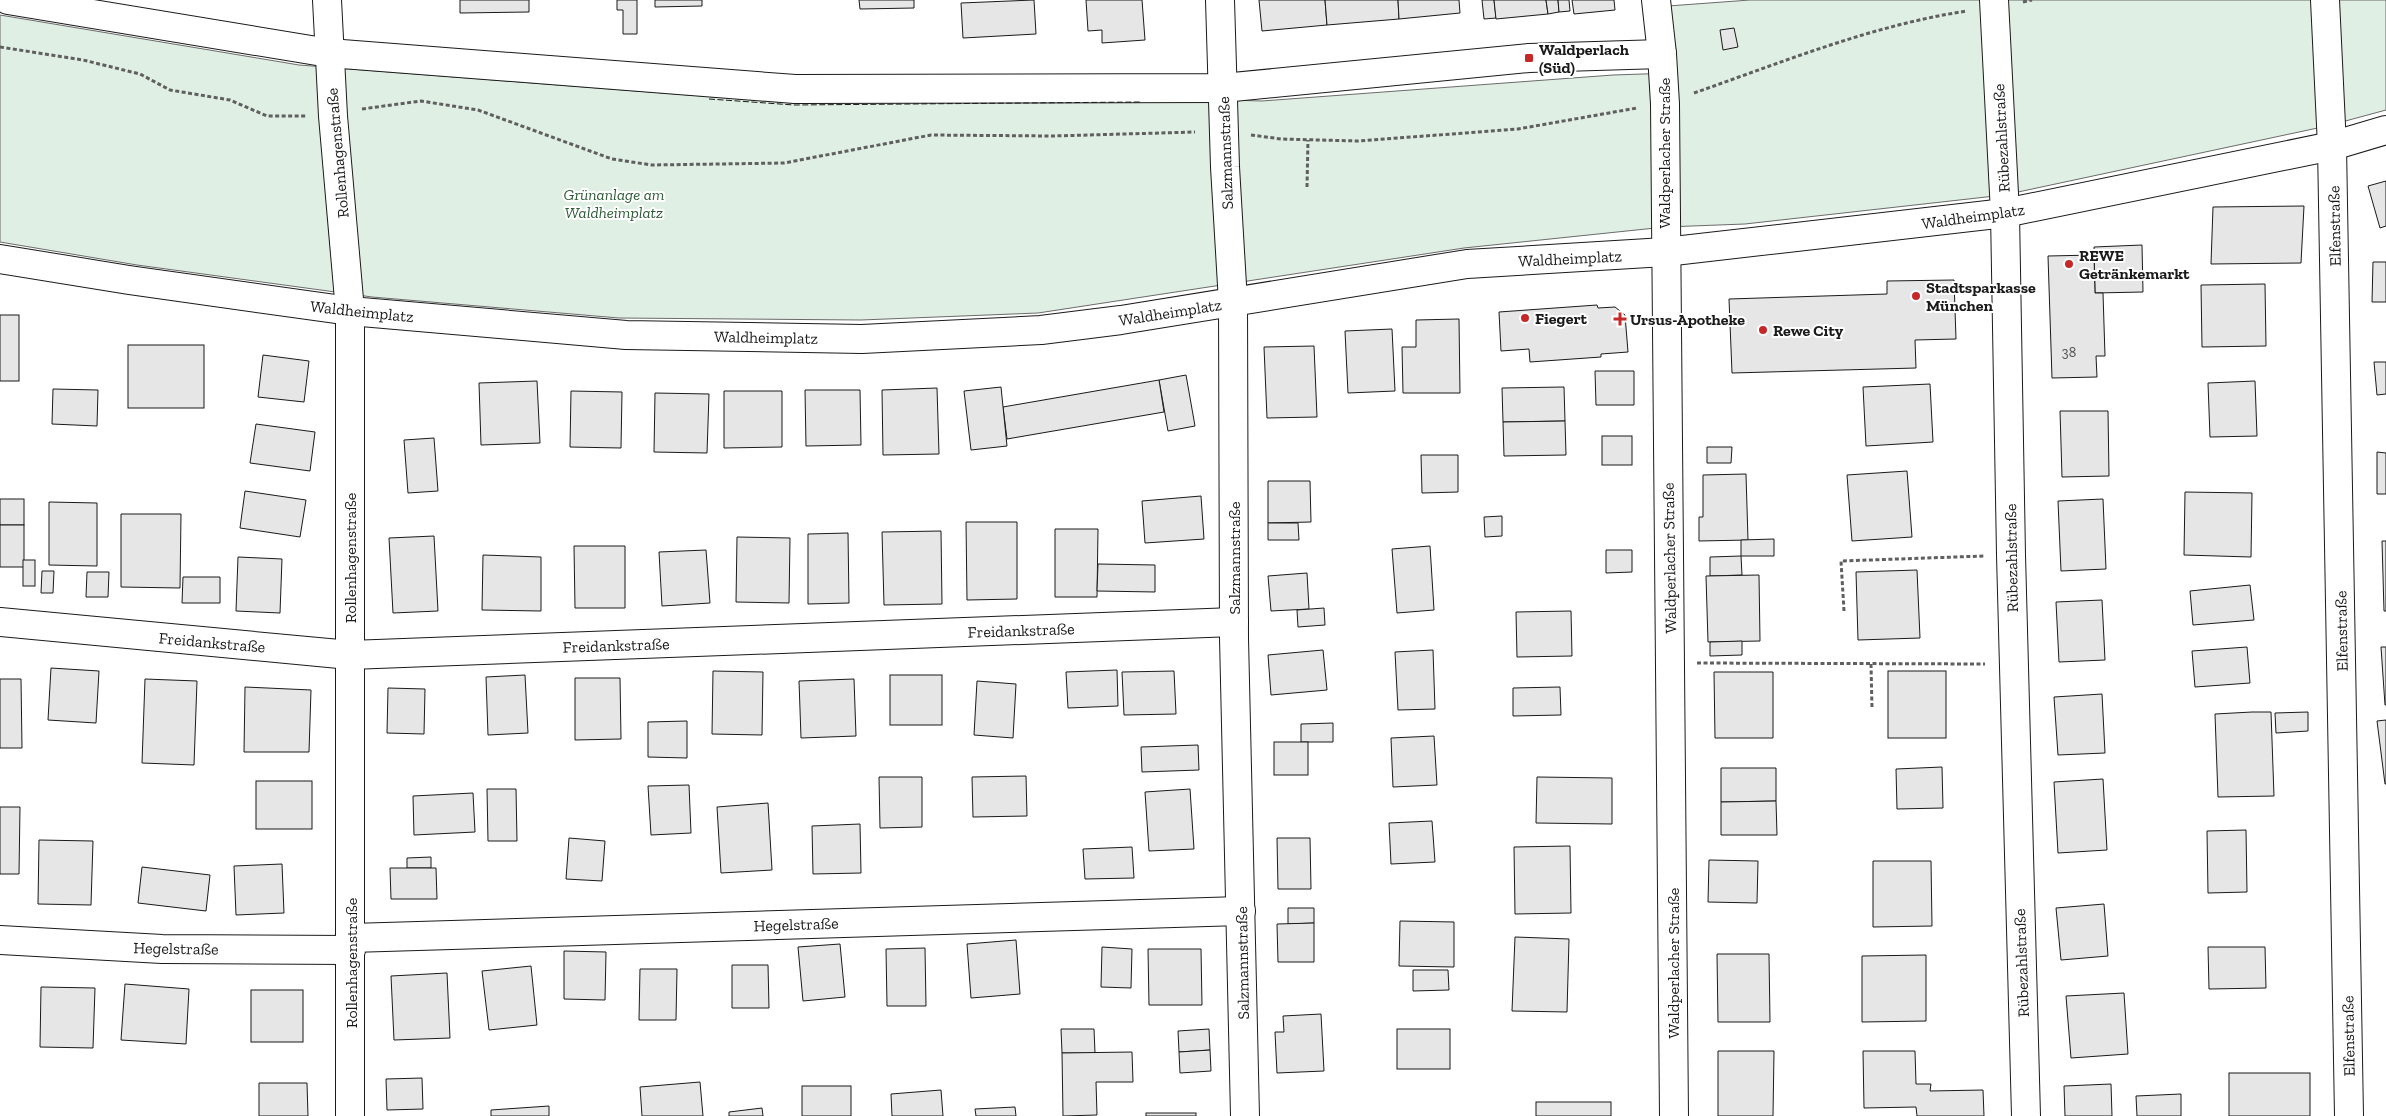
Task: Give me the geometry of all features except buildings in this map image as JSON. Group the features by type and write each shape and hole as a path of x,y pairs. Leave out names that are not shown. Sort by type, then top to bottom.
{"street":[{"path":"8,0 329,53 795,89 1223,88 1529,58 1662,54"},
{"name":"Rollenhagenstraße","path":"327,0 333,116 350,311 350,1116"},
{"name":"Salzmannstraße","path":"1220,0 1225,166 1232,302 1234,622 1245,1116"},
{"name":"Waldperlacher Straße","path":"1656,0 1665,104 1674,1116"},
{"name":"Rübezahlstraße","path":"1994,0 2005,213 2014,665 2026,1116"},
{"name":"Elfenstraße","path":"2325,0 2332,146 2349,1116"},
{"name":"Waldheimplatz","path":"0,258 129,280 350,311 626,335 862,339 1041,330 1121,320 1468,264 1665,252 2005,213 2332,146 2386,130"},
{"name":"Freidankstraße","path":"0,622 350,655 1234,622"},
{"name":"Hegelstraße","path":"0,940 162,949 351,944 1240,911"}],"path":[{"path":"1307,187 1308,140"},
{"path":"1844,611 1842,562 1990,556"},
{"path":"1670,663 2014,665"},
{"path":"1871,664 1872,708"}],"green space":[{"name":"Grünanlage am Waldheimplatz","path":"1750,0 2386,0 2386,110 2327,126 2004,195 1745,224 1665,227 1464,248 1038,313 861,320 619,318 372,297 137,265 0,242 0,15 299,65 793,103 1190,99 1262,101 1613,75 1673,73 1668,6"}],"fence":[{"path":"709,99 794,105 1140,102"}],"place":[{"name":"Waldperlach (Süd)","path":"1529,58"},
{"name":"REWE Getränkemarkt","path":"2069,264"},
{"name":"Stadtsparkasse München","path":"1916,296"},
{"name":"Fiegert","path":"1525,318"},
{"name":"Ursus-Apotheke","path":"1620,319"},
{"name":"Rewe City","path":"1763,330"}]}
